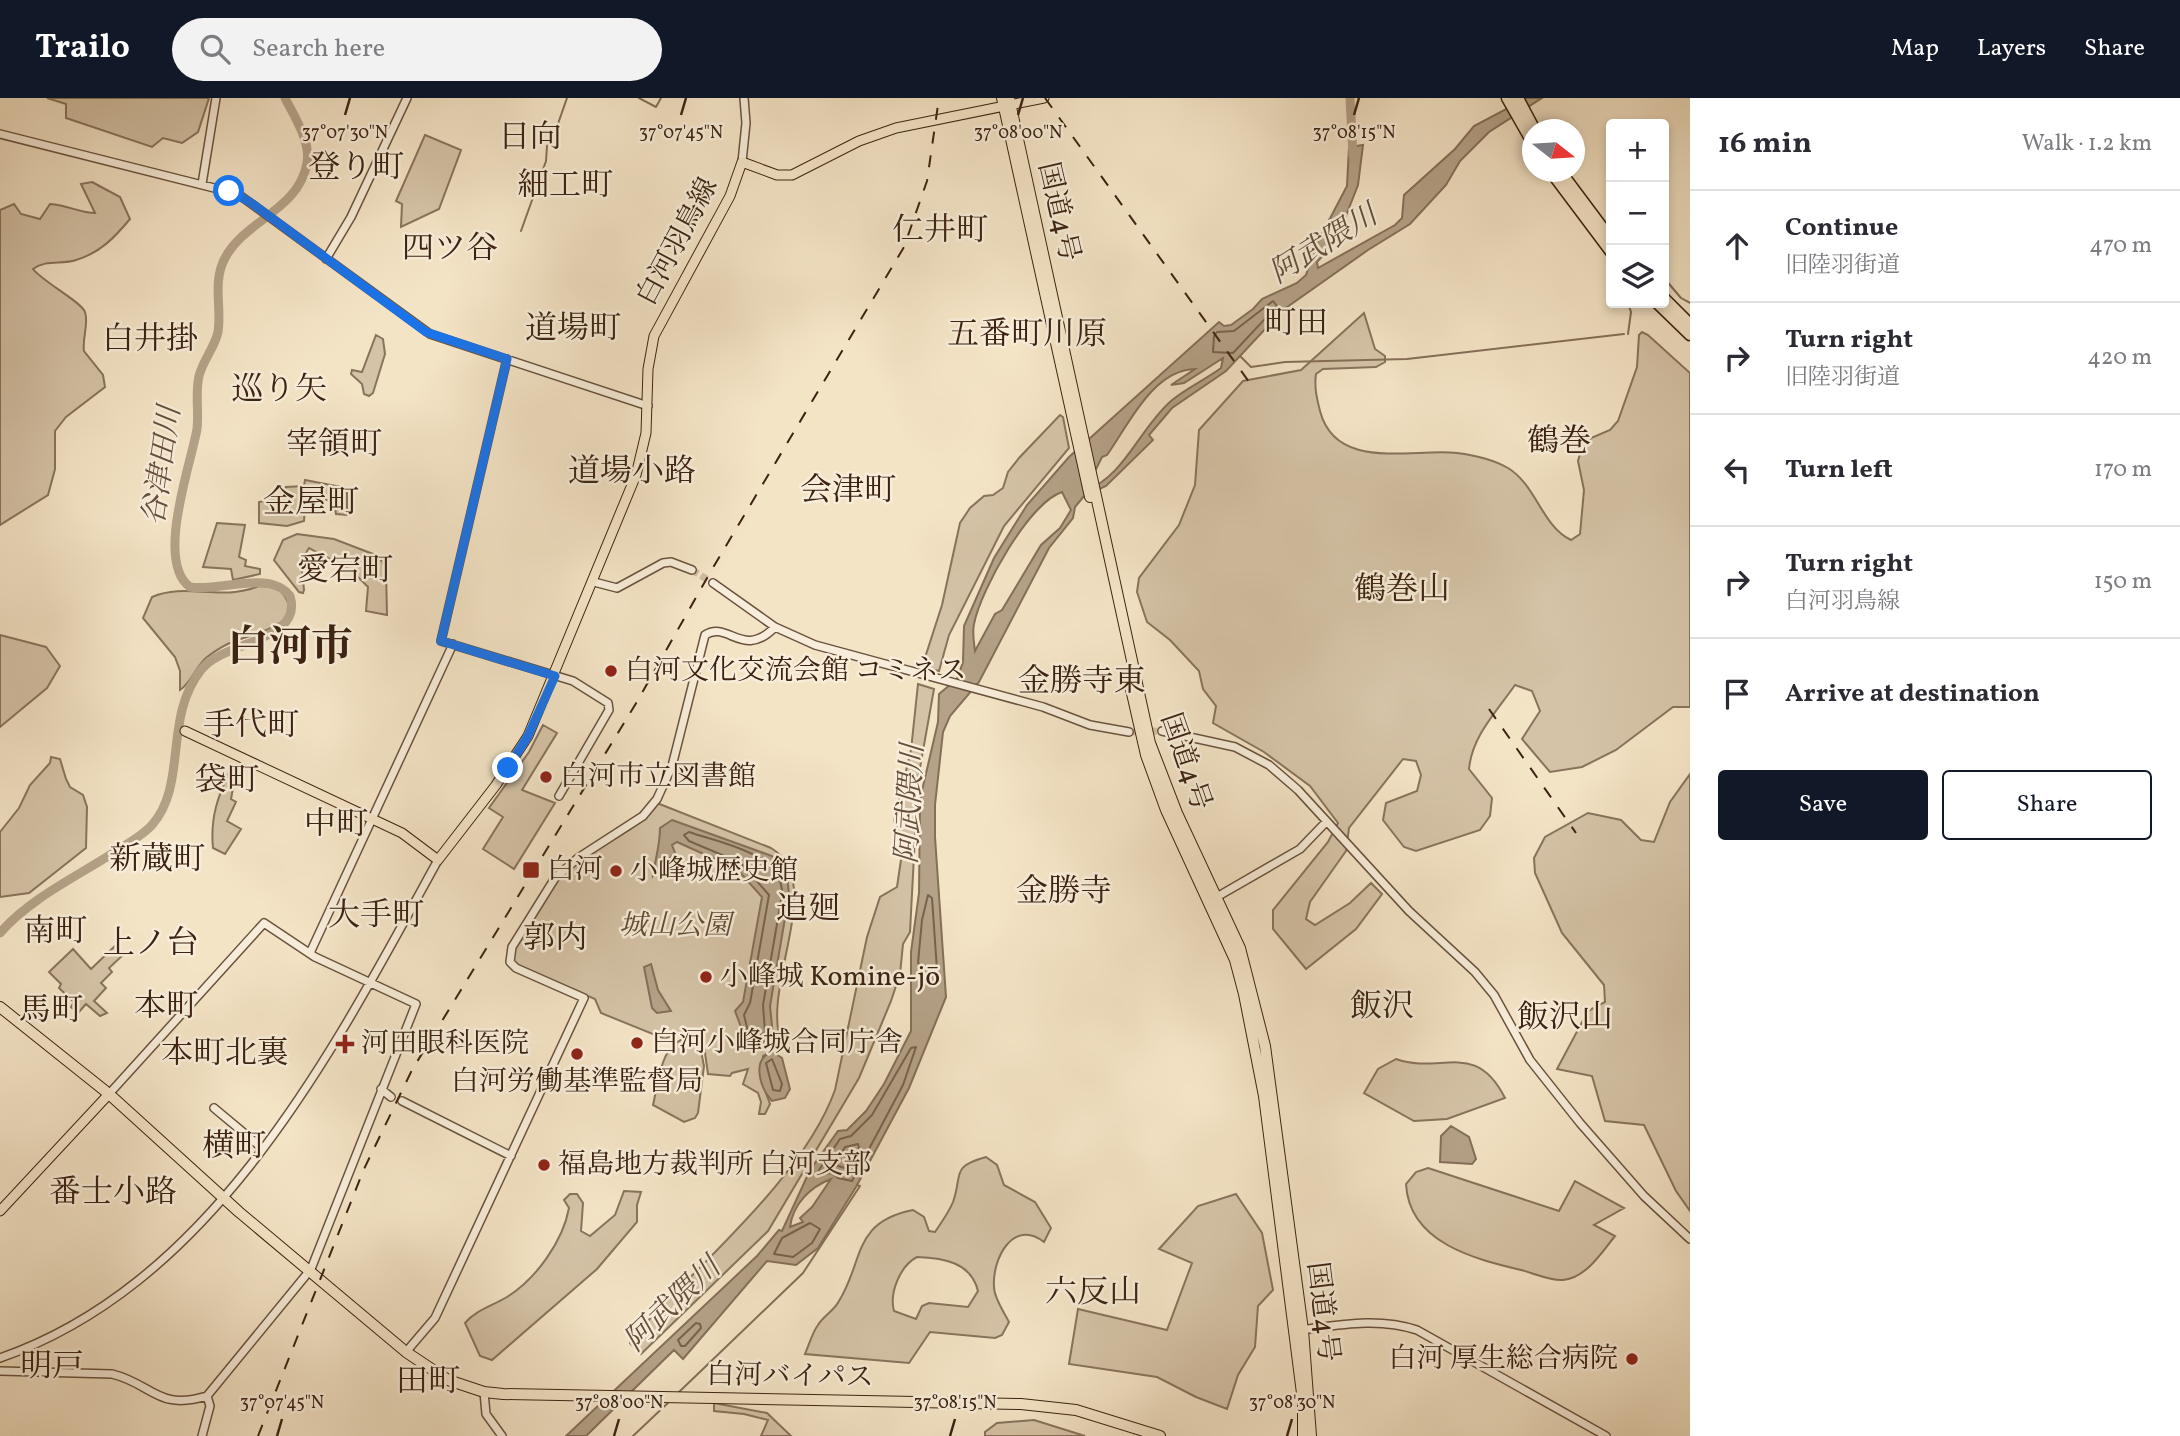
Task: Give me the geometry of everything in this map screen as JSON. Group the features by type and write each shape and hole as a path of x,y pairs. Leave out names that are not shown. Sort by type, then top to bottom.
{"highway":[{"path":"1507,98 1524,119"},
{"path":"1518,98 1527,119"},
{"name":"国道4号","path":"1006,102 1150,743 1213,900 1240,948 1265,1046 1311,1436"},
{"path":"1558,182 1606,245"},
{"path":"1568,182 1606,232"},
{"path":"1669,303 1690,324"},
{"path":"1662,308 1690,335"},
{"path":"0,1007 109,1094"},
{"name":"白河バイパス","path":"109,1094 309,1273 406,1352 447,1380 484,1392 570,1396 1021,1404 1076,1410 1160,1436"},
{"name":"国道4号","path":"1298,1330 1303,1436"}],"main road":[{"name":"白河羽鳥線","path":"438,860 520,751 555,676 636,475 645,442 648,369 654,336 730,196 742,162 777,175 792,175 878,134 1006,102 1044,98"},
{"path":"186,731 373,818 408,837 438,860"},
{"path":"0,1211 109,1094"}],"street":[{"path":"202,184 216,98"},
{"path":"326,259 351,217 407,98"},
{"path":"742,162 746,123 744,98"},
{"path":"0,134 238,194 430,334 648,406"},
{"path":"507,359 441,641 575,682 610,706 559,796"},
{"path":"594,582 617,589 663,563 692,570"},
{"path":"713,583 775,627 815,645 994,693 1090,725 1129,732"},
{"path":"406,1352 435,1318 584,998 516,968 508,956 512,947 555,878 578,858 643,816 657,799 672,766 705,635 716,632 753,642 765,638 775,627"},
{"path":"310,953 453,644"},
{"path":"1162,731 1235,747 1252,755 1298,790 1437,940 1475,972 1494,995 1530,1060 1565,1104 1644,1196 1690,1239"},
{"path":"1213,900 1300,849 1325,822"},
{"path":"0,1358 57,1333 130,1284 184,1241 301,1099 438,860"},
{"path":"0,1371 112,1374 165,1400 207,1396 309,1273 318,1256 415,1004 310,953 268,924 262,924 109,1094"},
{"path":"381,1089 391,1097"},
{"path":"402,1101 511,1156"},
{"path":"214,1108 262,1148"},
{"path":"1298,1330 1368,1321 1417,1330 1605,1436"},
{"path":"484,1392 486,1414 502,1436"},
{"path":"202,1436 209,1414 207,1396"}],"green space":[{"path":"47,98 209,98 198,132 182,143 163,138 152,147 66,118 66,104"},
{"path":"425,135 461,150 439,209 401,227 402,204 396,201"},
{"path":"92,182 120,197 130,219 100,249 76,260 43,264 33,269 85,312 84,351 103,375 105,387 66,417 55,431 55,469 48,495 0,525 0,210 14,204 21,214 40,219 50,204 95,213 81,184"},
{"path":"1364,313 1375,349 1385,356 1385,362 1376,367 1323,369 1316,374 1320,411 1329,430 1342,443 1359,450 1398,454 1457,453 1502,465 1518,475 1553,525 1571,540 1580,534 1584,490 1578,461 1580,454 1591,438 1610,430 1618,421 1637,367 1639,335 1642,332 1648,335 1690,373 1690,707 1673,707 1616,750 1582,767 1550,772 1522,739 1540,711 1532,691 1515,685 1486,724 1471,757 1469,769 1492,798 1490,816 1480,830 1416,851 1404,847 1383,820 1386,803 1417,791 1421,775 1416,761 1403,759 1349,828 1346,851 1310,902 1306,919 1315,925 1350,903 1371,883 1382,894 1356,929 1306,969 1273,929 1273,910 1328,842 1338,823 1310,786 1264,752 1213,723 1216,706 1203,689 1199,671 1170,640 1147,622 1137,592 1139,578 1179,525 1195,485 1199,430 1243,381 1301,370"},
{"path":"376,335 383,339 385,354 373,393 369,396 364,394 362,384 351,374 352,370 362,372"},
{"path":"1060,415 1063,417 1069,448 1004,526 949,635 939,671 922,667 942,605 960,523 970,508 984,496 993,495 1003,488 1008,472"},
{"path":"305,480 347,488 347,515 336,514 334,502 306,494 304,521 287,526 259,523 259,502 279,498 286,487 304,486"},
{"path":"217,523 245,525 239,557 246,560 245,566 260,569 260,574 233,580 231,569 203,567"},
{"path":"297,534 334,539 373,554 382,561 386,570 387,615 366,611 368,587 351,570 309,548 301,561 304,590 303,593 299,592 274,560 283,540"},
{"path":"259,586 275,588 283,594 289,605 283,621 213,652 180,690 180,671 175,657 143,618 152,597 178,591 230,592"},
{"path":"0,635 46,647 60,666 47,688 0,727"},
{"path":"918,684 934,689 918,779 910,932 903,944 900,974 891,1001 859,1078 768,1231 641,1354 630,1343 632,1338 774,1189 820,1123 835,1090 867,937 880,897 897,887 903,846 894,821 911,750"},
{"path":"543,725 557,733 522,790 555,803 514,869 483,849 503,817 489,808 529,752"},
{"path":"51,757 60,759 70,787 83,795 87,807 86,848 29,893 0,897 0,832 19,808 30,785 50,763"},
{"path":"230,769 236,772 231,799 236,802 227,821 241,829 225,854 213,848 213,827 219,798"},
{"path":"1690,774 1690,1211 1676,1191 1644,1125 1605,1121 1592,1076 1557,1069 1588,1011 1605,1002 1604,985 1562,933 1535,873 1534,858 1545,837 1588,813 1621,820 1641,840 1654,842 1670,802"},
{"name":"城山公園","path":"657,803 771,848 787,864 794,885 793,910 779,995 777,1022 782,1045 763,1056 762,1082 770,1104 765,1114 759,1114 761,1102 758,1093 743,1084 748,1069 730,1076 708,1074 702,1032 673,1035 665,1039 601,1013 595,999 518,966 512,958 514,947 534,914 548,892 565,873 584,857 640,822"},
{"path":"115,946 123,955 109,968 112,972 101,983 106,988 94,1001 107,1013 100,1016 86,1004 78,1013 71,1007 74,1002 59,988 61,984 49,972 73,949 91,969"},
{"path":"690,1037 699,1041 704,1066 698,1113 695,1118 684,1122 653,1105 659,1074 667,1054 680,1040"},
{"path":"1396,1059 1412,1063 1469,1064 1482,1069 1494,1080 1505,1098 1447,1119 1414,1121 1364,1093 1378,1069"},
{"path":"986,1157 997,1165 1004,1185 1035,1202 1051,1228 1044,1242 1033,1236 1023,1235 1014,1238 1001,1254 994,1276 994,1291 1009,1322 1002,1335 995,1338 930,1332 909,1363 805,1354 816,1328 834,1308 847,1286 862,1245 869,1234 893,1216 913,1210 924,1217 929,1231 935,1232 953,1202 962,1168","holes":["917,1257 955,1264 969,1274 978,1291 968,1307 929,1303 922,1306 916,1319 894,1311 893,1296 901,1273"]},
{"path":"1428,1168 1559,1211 1575,1181 1624,1208 1594,1225 1615,1236 1593,1263 1579,1275 1563,1280 1553,1279 1465,1254 1432,1234 1419,1221 1410,1204 1406,1184 1416,1172"},
{"path":"624,1191 641,1192 637,1205 637,1222 597,1269 492,1360 480,1356 465,1323 479,1311 507,1297 538,1270 566,1221 569,1208 564,1200 570,1194 577,1194 583,1203 581,1231 590,1236 615,1215"},
{"path":"1236,1194 1262,1233 1273,1290 1258,1306 1255,1347 1238,1375 1227,1409 1157,1377 1069,1364 1078,1309 1167,1330 1192,1263 1159,1249 1198,1206"},
{"path":"714,1403 767,1413 791,1436 761,1436 768,1420 714,1411"},
{"path":"1034,1420 1085,1436 985,1436 985,1432 997,1423"}],"water":[{"name":"阿武隈川","path":"1527,98 1542,98 1489,132 1460,161 1446,185 1410,224 1283,310 1226,371 1172,408 1149,435 1153,440 1106,486 1084,496 1075,507 1073,518 1049,548 979,682 950,716 943,732 935,805 935,837 946,997 909,1088 856,1187 818,1248 796,1265 767,1261 683,1359 674,1350 586,1436 566,1436 757,1256 779,1230 782,1231 810,1170 838,1131 847,1130 866,1111 884,1084 911,1031 911,952 919,893 920,799 938,722 939,694 957,679 963,662 964,626 994,558 1027,505 1069,457 1219,322 1224,326 1231,325 1262,299 1297,283 1306,275 1314,249 1347,186 1349,147 1363,145 1358,185 1336,241 1317,262 1318,268 1395,225 1402,218 1404,195 1455,149 1474,126","holes":["1223,358 1221,368 1177,396 1160,412 1111,475 1085,491 1102,457 1107,455 1133,414 1154,388 1167,378 1195,369 1171,385 1184,383","1062,492 1071,510 1060,528 1041,545 1002,610 995,614 975,651 974,624 986,590 1021,529 1049,499","831,1179 812,1207 800,1218 803,1222 790,1227 795,1211 804,1197"]},
{"path":"672,820 772,856 787,875 789,895 770,1006 773,1036 758,1045 742,1042 741,1027 735,1011 743,1002 762,897 737,869 677,842 672,845 675,853 653,876 660,828"},
{"path":"651,964 658,990 671,1011 657,1013 652,1008 644,967"},
{"path":"772,1052 782,1058 790,1089 785,1098 772,1101 761,1082 760,1067 765,1056"},
{"path":"1451,1126 1469,1137 1476,1159 1472,1164 1440,1162 1441,1136"}],"waterway":[{"name":"谷津田川","path":"0,933 39,899 134,840 152,825 163,809 170,790 182,709 189,689 201,670 227,652 274,632 285,623 291,611 290,596 281,588 270,584 190,587 180,574 175,557 178,512 197,429 199,376 218,332 218,285 221,267 234,245 294,192 307,163 304,138 285,98"},
{"path":"521,231 546,161 547,146 553,138 567,98"},
{"path":"639,98 656,107 661,98"},
{"path":"1350,98 1353,156"},
{"path":"1669,284 1681,298 1690,303"},
{"path":"1628,334 1630,308"},
{"path":"1240,356 1251,367 1285,362 1407,359 1624,334"},
{"path":"679,1392 803,1273 860,1186 857,1185"},
{"path":"633,1436 670,1401"}],"tunnel":[{"path":"692,570 713,583"},
{"path":"1129,732 1162,731"}],"railway":[{"path":"258,1436 364,1169 412,1070 638,700 711,571 904,247 927,181 939,98"},
{"path":"1045,98 1252,386"},
{"path":"1489,709 1576,833"}],"place":[{"name":"白河文化交流会館 コミネス","path":"611,671"},
{"name":"白河市立図書館","path":"546,777"},
{"name":"白河","path":"531,870"},
{"name":"小峰城歴史館","path":"616,871"},
{"name":"小峰城 Komine-jō","path":"706,977"},
{"name":"白河小峰城合同庁舎","path":"637,1043"},
{"name":"河田眼科医院","path":"345,1044"},
{"name":"白河労働基準監督局","path":"577,1054"},
{"name":"福島地方裁判所 白河支部","path":"544,1165"},
{"name":"白河 厚生総合病院","path":"1632,1359"}],"district":[{"name":"日向","path":"530,139"},
{"name":"登り町","path":"356,169"},
{"name":"細工町","path":"565,187"},
{"name":"仁井町","path":"940,232"},
{"name":"四ツ谷","path":"450,250"},
{"name":"町田","path":"1296,325"},
{"name":"道場町","path":"573,330"},
{"name":"五番町川原","path":"1027,336"},
{"name":"白井掛","path":"150,341"},
{"name":"巡り矢","path":"279,391"},
{"name":"鶴巻","path":"1559,443"},
{"name":"宰領町","path":"334,446"},
{"name":"道場小路","path":"632,473"},
{"name":"会津町","path":"848,492"},
{"name":"金屋町","path":"311,504"},
{"name":"愛宕町","path":"345,572"},
{"name":"鶴巻山","path":"1402,591"},
{"name":"白河市","path":"290,649"},
{"name":"金勝寺東","path":"1082,683"},
{"name":"手代町","path":"251,727"},
{"name":"袋町","path":"227,782"},
{"name":"中町","path":"336,826"},
{"name":"新蔵町","path":"157,861"},
{"name":"金勝寺","path":"1064,893"},
{"name":"追廻","path":"808,910"},
{"name":"大手町","path":"376,917"},
{"name":"南町","path":"55,933"},
{"name":"郭内","path":"555,940"},
{"name":"上ノ台","path":"151,945"},
{"name":"本町","path":"166,1008"},
{"name":"飯沢","path":"1382,1008"},
{"name":"馬町","path":"51,1012"},
{"name":"飯沢山","path":"1565,1019"},
{"name":"本町北裏","path":"225,1055"},
{"name":"横町","path":"234,1148"},
{"name":"番士小路","path":"113,1194"},
{"name":"六反山","path":"1093,1294"},
{"name":"明戸","path":"52,1368"},
{"name":"田町","path":"428,1383"}],"route":[{"path":"229,191 250,202 426,332 507,359 441,641 555,676 528,736 508,768"}]}
